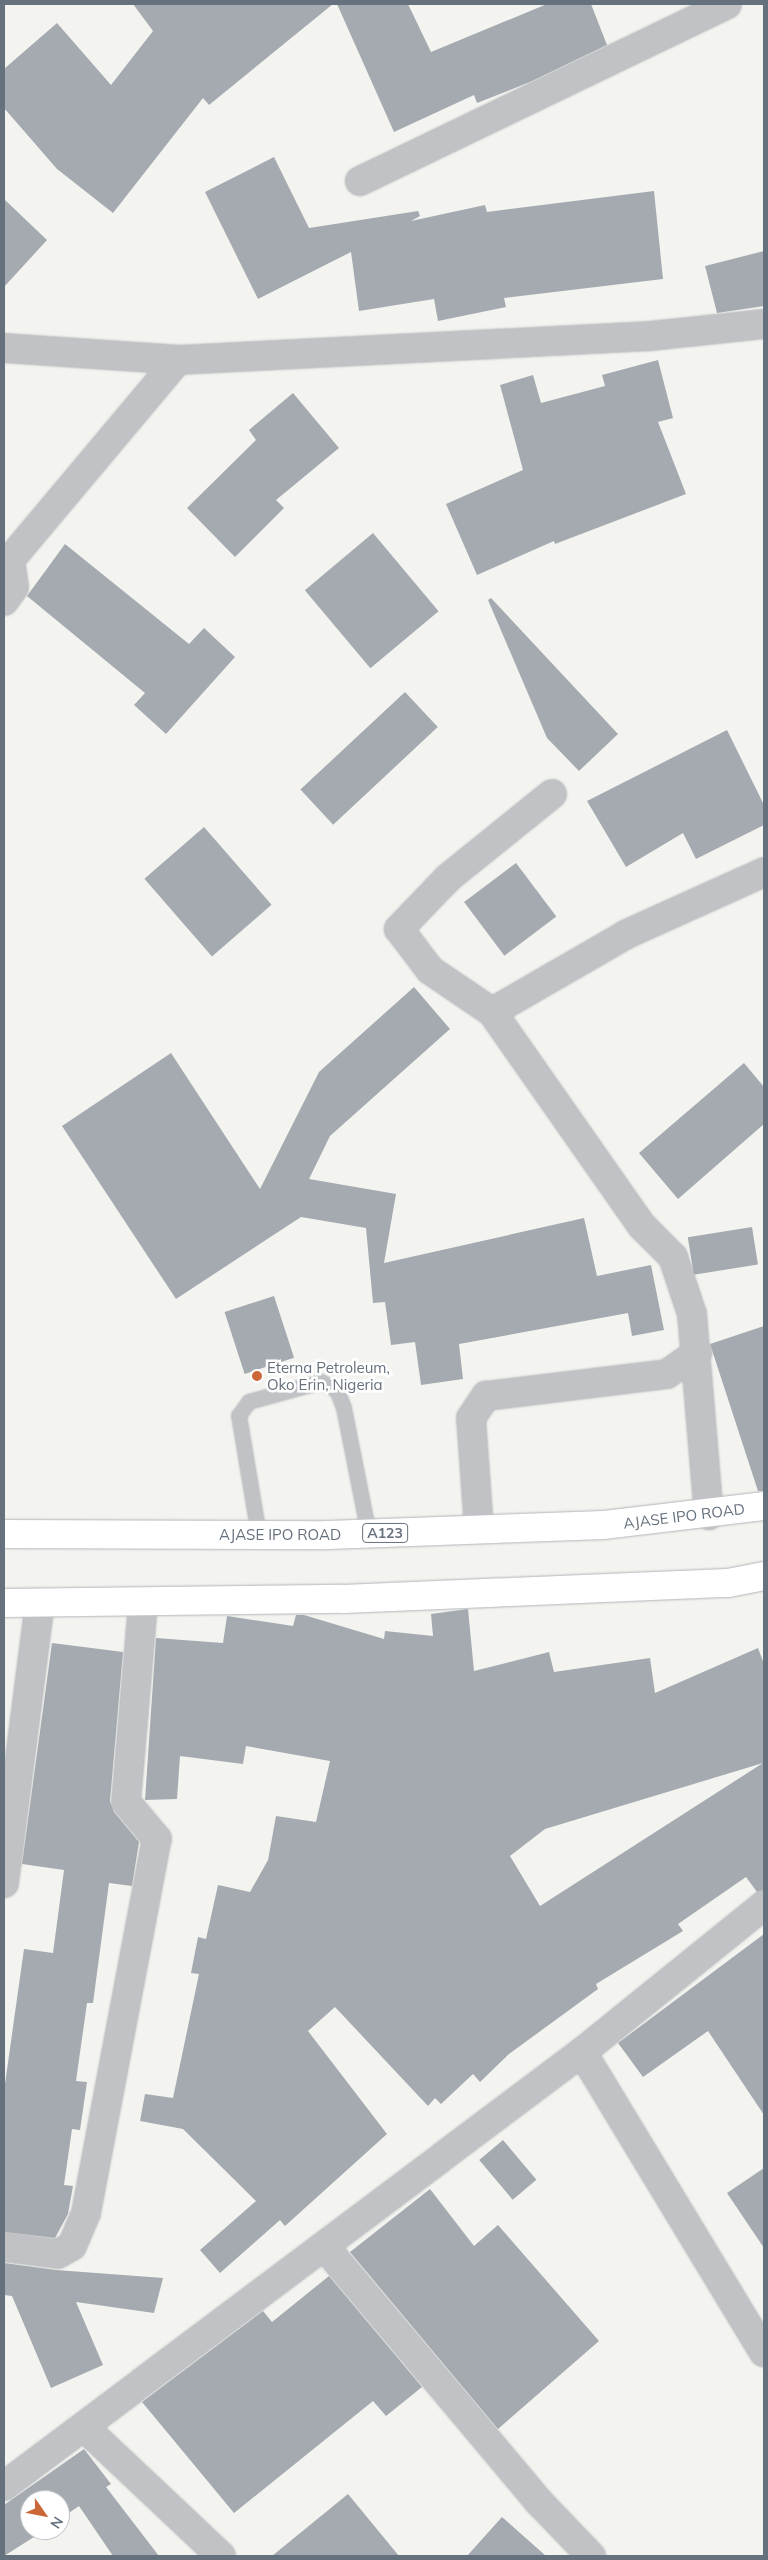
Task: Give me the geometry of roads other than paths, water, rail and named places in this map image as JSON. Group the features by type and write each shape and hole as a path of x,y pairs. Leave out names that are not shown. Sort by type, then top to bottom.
{"highway":[{"name":"AJASE IPO ROAD","path":"4,1534 369,1534 604,1525 764,1506"},
{"path":"4,1603 143,1604 545,1592 728,1583 764,1576"}],"street":[{"path":"360,181 728,4"},
{"path":"4,348 178,360 650,336 764,324"},
{"path":"4,601 14,587 10,560 178,360"},
{"path":"552,794 448,878 399,929 430,970 492,1012 642,1226 673,1257 692,1314 697,1353 709,1514"},
{"path":"492,1012 627,934 764,872"},
{"path":"479,1529 471,1418 486,1396 666,1374 697,1353"},
{"path":"4,1883 40,1603"},
{"path":"4,2247 58,2254 72,2246 86,2213 157,1839 126,1802 143,1604"},
{"path":"4,2486 582,2052 764,1905"},
{"path":"582,2052 764,2352"},
{"path":"324,2247 539,2502 591,2556"},
{"path":"84,2427 221,2556"}],"lane":[{"path":"259,1535 239,1416 249,1402 322,1382 337,1390 344,1408 369,1534"}],"place":[{"name":"Eterna Petroleum, Oko Erin, Nigeria","path":"257,1376"}]}
